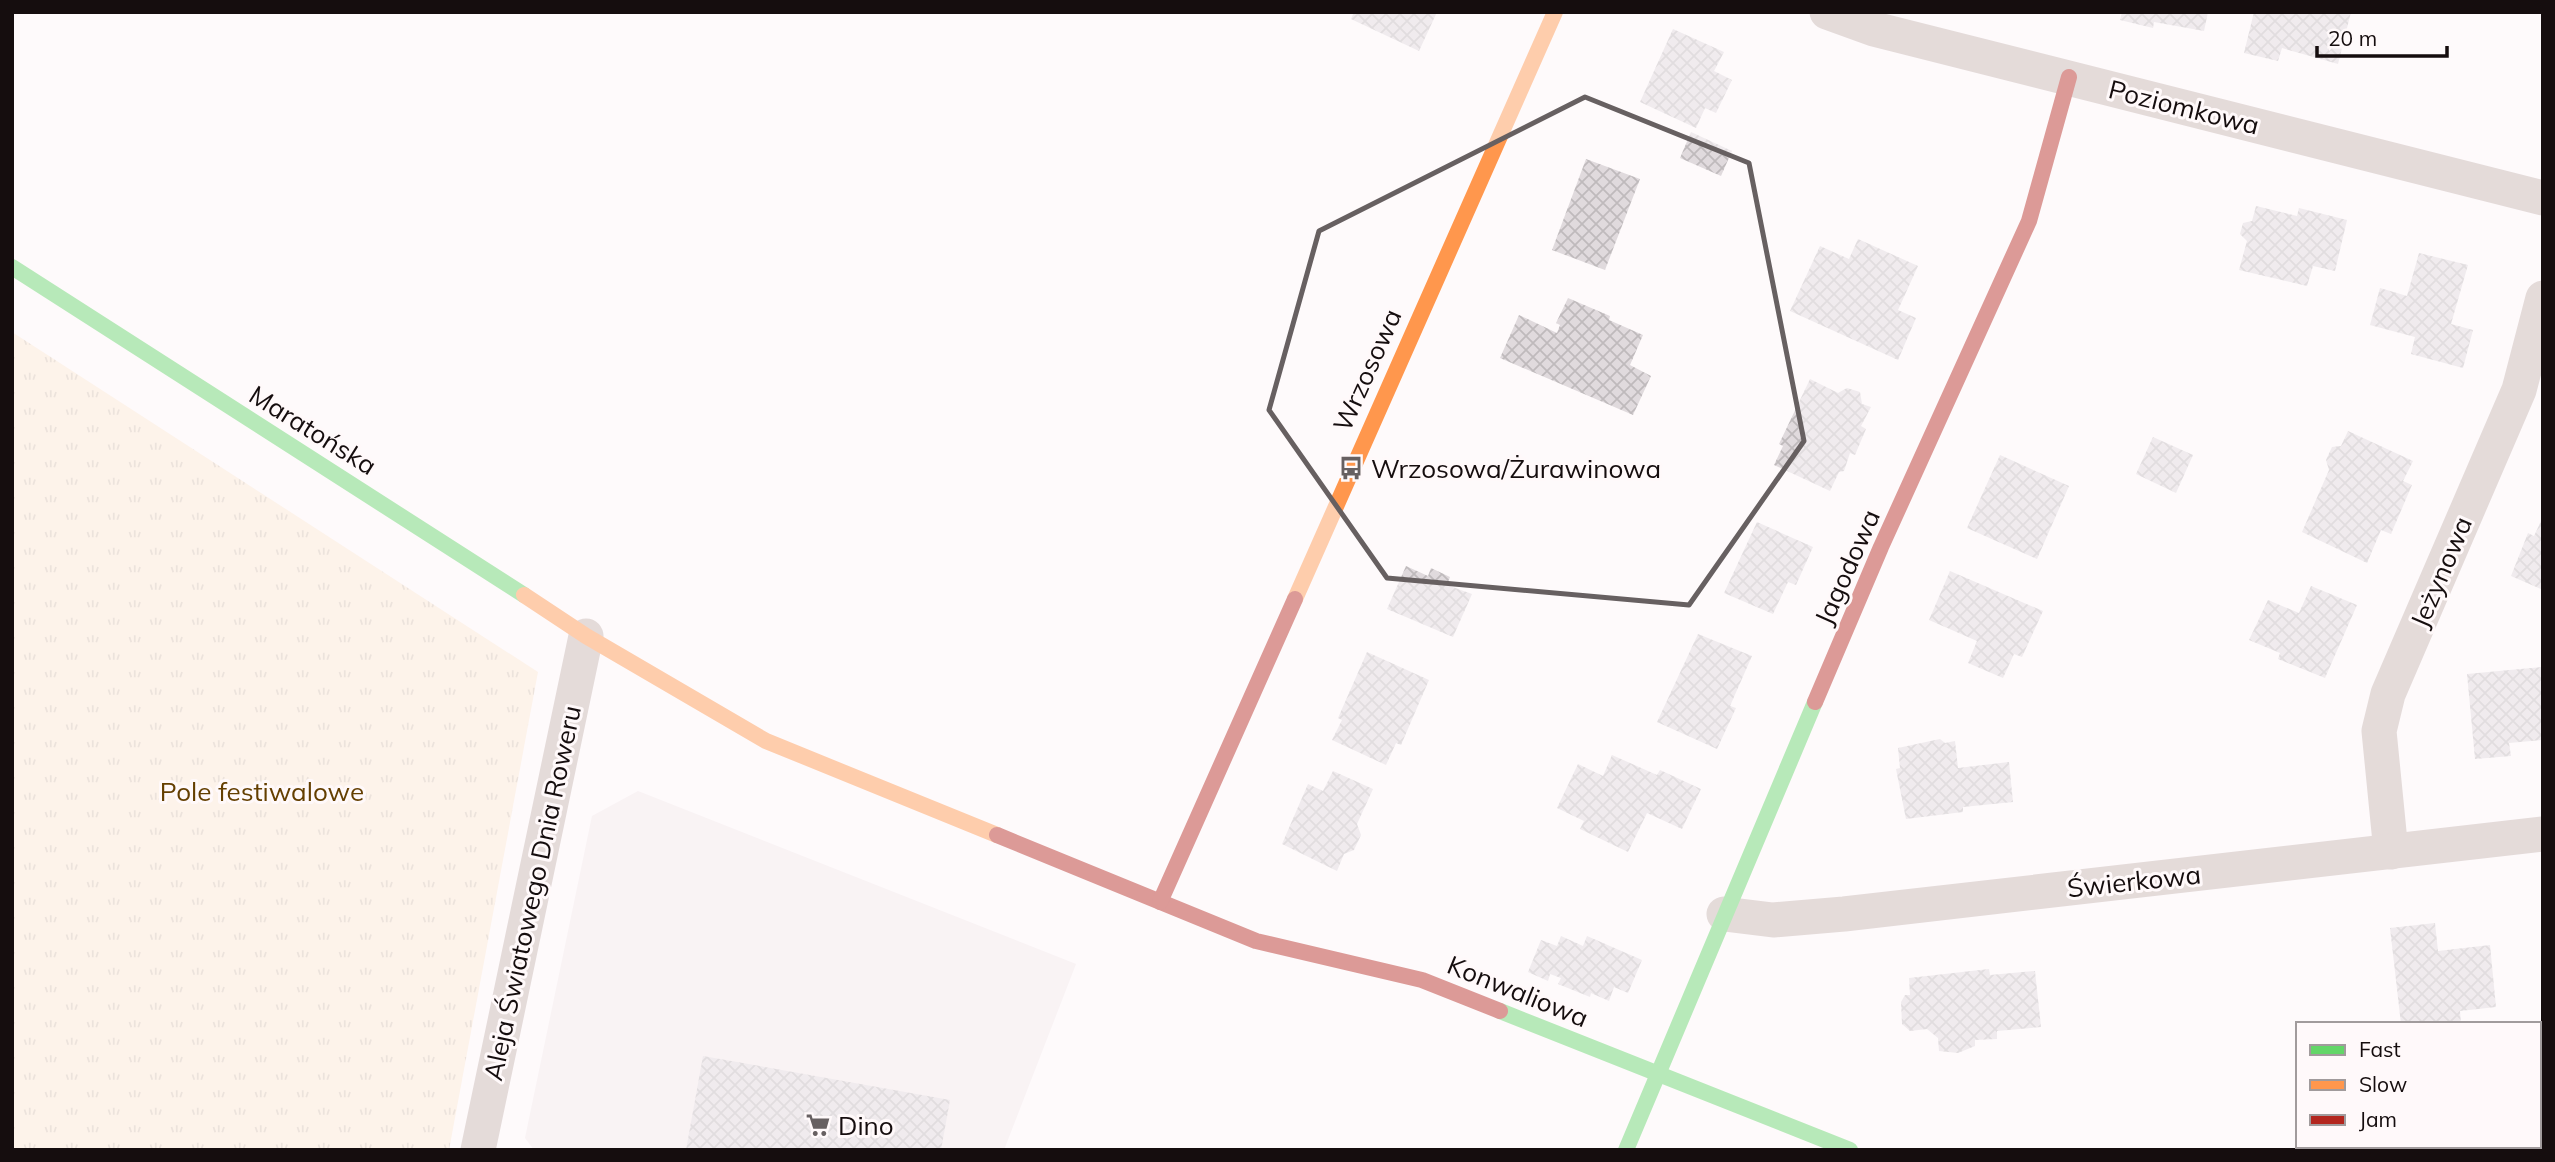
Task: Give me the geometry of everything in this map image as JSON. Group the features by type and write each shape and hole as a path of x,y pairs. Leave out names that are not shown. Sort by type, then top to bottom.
{"street":[{"name":"Wrzosowa","path":"1160,902 1472,192 1555,12"},
{"name":"Poziomkowa","path":"1827,12 1874,29 2543,198"},
{"name":"Jagodowa","path":"1626,1150 1656,1073 1881,547 2029,221 2070,78"},
{"name":"Maratońska","path":"12,267 586,636 766,741 1160,902"},
{"name":"Jeżynowa","path":"2391,852 2379,731 2388,694 2519,390 2543,298"},
{"name":"Aleja Światowego Dnia Roweru","path":"478,1150 586,636"},
{"name":"Świerkowa","path":"1724,914 1773,920 1844,914 2543,834"},
{"name":"Konwaliowa","path":"1160,902 1256,941 1422,980 1850,1150"}],"highlighted area":[{"path":"1585,97 1749,163 1804,441 1689,605 1387,578 1269,410 1319,231"}],"shaded area":[{"path":"638,791 1076,964 1004,1150 534,1150 525,1138 592,816"}],"green space":[{"name":"Pole festiwalowe","path":"12,332 538,672 449,1150 12,1150"}],"building":[{"path":"1354,12 1437,12 1419,51 1351,19"},
{"path":"2122,12 2208,12 2204,31 2154,22 2153,28 2120,20"},
{"path":"2254,12 2351,12 2338,64 2282,48 2278,61 2244,53"},
{"path":"1673,29 1724,52 1714,71 1732,80 1716,113 1705,108 1696,128 1640,102"},
{"path":"1691,132 1732,151 1721,176 1680,158"},
{"path":"1586,159 1640,179 1605,270 1552,250"},
{"path":"2256,206 2297,216 2299,208 2347,220 2335,271 2313,266 2307,286 2239,270 2247,241 2240,234 2243,223 2252,221"},
{"path":"1858,239 1918,266 1898,310 1916,318 1898,360 1790,311 1820,246 1849,259"},
{"path":"2419,253 2468,265 2451,324 2473,330 2463,368 2411,354 2415,337 2370,325 2380,288 2407,296"},
{"path":"1568,298 1610,316 1609,320 1643,335 1630,365 1651,376 1633,415 1500,358 1519,315 1557,333 1560,325 1556,323"},
{"path":"1810,379 1838,393 1847,388 1860,392 1862,404 1871,407 1861,426 1866,429 1855,455 1850,453 1844,471 1839,472 1830,491 1774,465 1783,446 1779,444"},
{"path":"2348,431 2413,461 2403,481 2412,485 2391,534 2381,530 2367,563 2302,532 2329,470 2326,460 2332,447 2341,446"},
{"path":"2153,437 2193,455 2176,493 2136,474"},
{"path":"2000,455 2069,486 2037,559 1967,528"},
{"path":"2543,517 2543,590 2511,576 2528,533 2534,536"},
{"path":"1757,522 1813,547 1796,585 1788,582 1773,614 1724,593"},
{"path":"1406,566 1428,576 1431,568 1450,577 1447,585 1472,594 1453,637 1387,609"},
{"path":"1950,571 2043,611 2022,657 2014,654 2003,678 1968,663 1977,641 1929,620"},
{"path":"2311,586 2357,605 2325,678 2278,659 2280,653 2249,640 2268,600 2299,613"},
{"path":"1698,634 1752,656 1730,706 1736,708 1717,749 1657,722"},
{"path":"1367,652 1429,680 1401,745 1396,743 1386,765 1332,740 1342,720 1338,718"},
{"path":"2543,667 2543,740 2509,743 2511,756 2475,759 2467,674"},
{"path":"1940,739 1945,743 1955,741 1958,768 2009,762 2013,802 1963,807 1963,812 1906,819 1896,769 1900,768 1898,748"},
{"path":"1612,755 1657,775 1660,770 1701,789 1682,829 1647,813 1628,852 1580,829 1584,821 1557,808 1578,764 1603,776"},
{"path":"1333,771 1373,789 1357,824 1361,835 1354,850 1344,854 1337,871 1282,844 1308,784 1323,791"},
{"path":"2435,923 2438,951 2490,945 2496,1007 2460,1011 2461,1022 2401,1022 2390,928"},
{"path":"1561,936 1583,946 1587,936 1642,960 1628,993 1614,987 1609,1001 1591,993 1590,997 1558,984 1561,978 1550,974 1548,981 1528,972 1541,940 1557,946"},
{"path":"1989,969 1990,975 2035,971 2041,1027 1997,1031 1997,1039 1975,1040 1975,1046 1958,1053 1939,1051 1938,1038 1927,1029 1910,1031 1902,1024 1901,1002 1905,995 1910,995 1909,978"},
{"name":"Dino","path":"703,1056 950,1100 941,1150 686,1150"}],"traffic: fast":[{"path":"12,267 524,595"},
{"path":"1626,1150 1815,702"},
{"path":"1500,1011 1850,1150"}],"traffic: slow":[{"path":"1295,599 1555,12"},
{"path":"524,595 586,636 766,741 997,835"}],"traffic: jam":[{"path":"1815,702 1881,547 2029,221 2069,77"},
{"path":"1160,902 1295,599"},
{"path":"997,835 1256,941 1422,980 1500,1011"}],"place":[{"name":"Wrzosowa/Żurawinowa","path":"1351,468"},
{"name":"Dino","path":"818,1125"}]}
